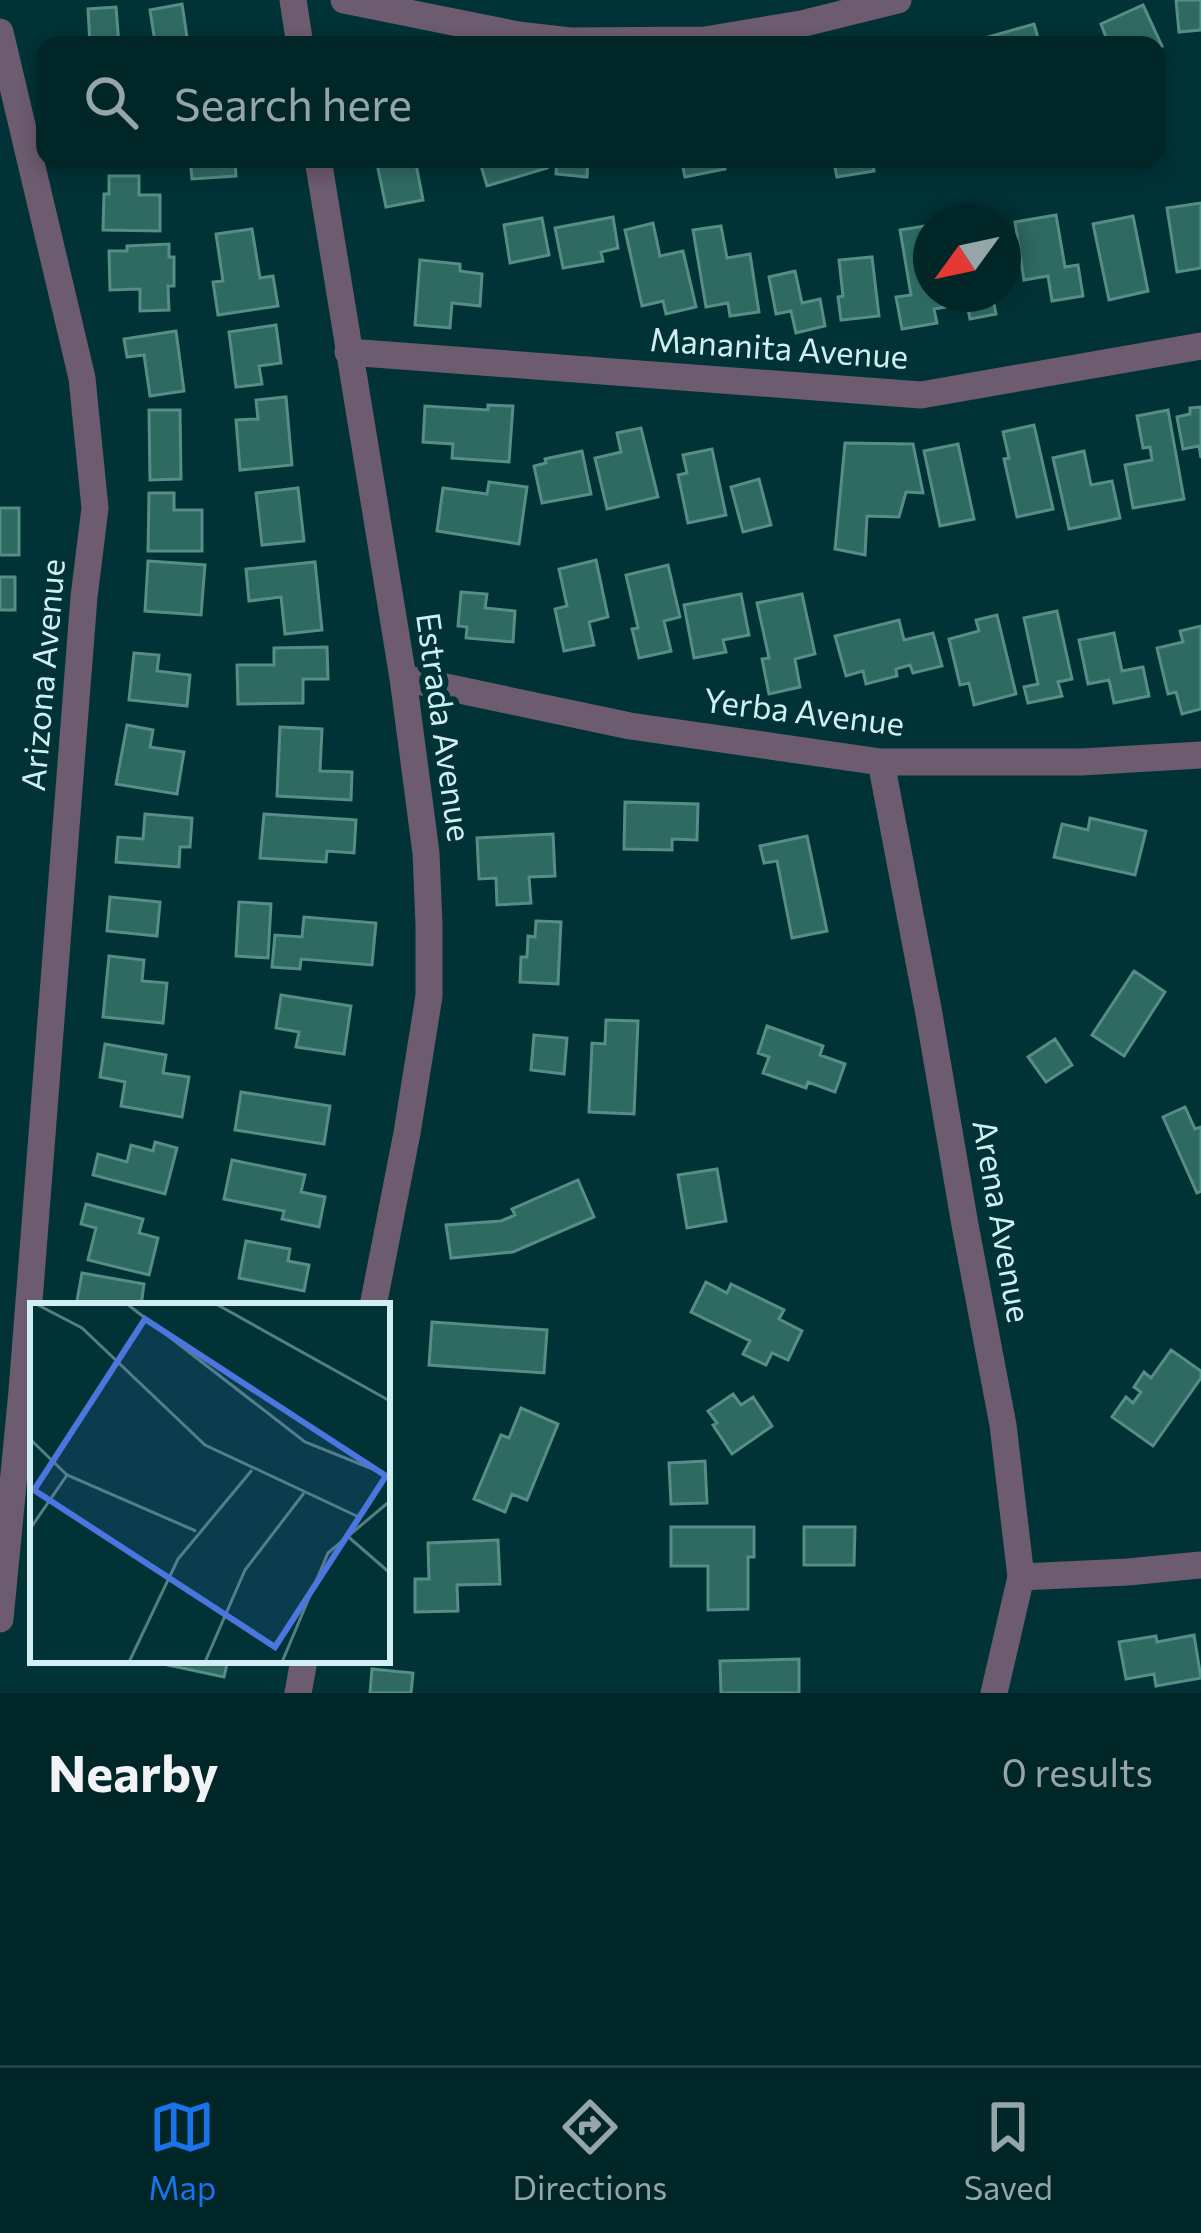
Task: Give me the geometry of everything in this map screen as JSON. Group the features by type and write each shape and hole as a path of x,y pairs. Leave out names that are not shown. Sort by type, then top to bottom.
{"street":[{"path":"293,0 299,36"},
{"path":"344,0 424,7 527,36"},
{"path":"729,36 898,0"},
{"name":"Arizona Avenue","path":"0,32 75,338 95,508 0,1619"},
{"name":"Estrada Avenue","path":"319,168 403,678 426,853 429,996 374,1303"},
{"name":"Mananita Avenue","path":"348,352 921,395 1201,346"},
{"name":"Yerba Avenue","path":"403,678 630,726 880,762 1081,762 1201,754"},
{"name":"Arena Avenue","path":"880,762 1003,1425 1022,1577 994,1693"},
{"path":"1022,1577 1201,1565"},
{"path":"298,1693 303,1663"}],"building":[{"path":"1176,0 1201,0 1201,30 1179,32"},
{"path":"182,4 187,36 154,36 150,10"},
{"path":"1143,5 1157,36 1106,36 1101,24"},
{"path":"116,7 118,36 90,36 88,9"},
{"path":"1034,24 1037,36 992,36"},
{"path":"191,168 236,168 236,176 192,179"},
{"path":"378,168 417,168 423,200 386,207"},
{"path":"482,168 547,168 487,186"},
{"path":"556,168 588,168 587,177 556,174"},
{"path":"683,168 725,168 725,169 685,177"},
{"path":"835,168 874,168 874,171 837,177"},
{"path":"109,176 139,176 139,195 160,195 160,231 103,230"},
{"path":"1201,203 1201,268 1177,272 1167,208"},
{"path":"1056,215 1065,267 1078,265 1083,296 1052,301 1048,276 1024,280 1021,221"},
{"path":"1133,216 1148,291 1109,300 1093,224"},
{"path":"613,217 618,248 601,252 603,261 563,268 555,228"},
{"path":"542,218 549,255 510,263 504,225"},
{"path":"653,223 660,256 683,251 696,307 666,314 663,301 642,306 625,230"},
{"path":"721,226 727,258 750,254 759,312 730,316 728,303 706,307 693,230"},
{"path":"913,228 913,312 935,312 937,323 902,329 896,297 911,295 900,230"},
{"path":"252,229 260,278 273,276 278,306 218,315 213,282 223,281 216,234"},
{"path":"169,244 174,286 168,286 169,310 140,311 140,289 110,290 109,251"},
{"path":"872,257 879,316 841,320 839,260"},
{"path":"420,260 460,264 460,271 482,274 480,306 452,303 450,328 415,325"},
{"path":"795,271 802,303 820,299 825,326 796,333 791,311 776,314 769,277"},
{"path":"969,312 996,312 996,314 970,319"},
{"path":"276,325 281,363 259,366 262,384 236,387 229,332"},
{"path":"176,331 184,391 150,396 144,355 127,357 124,339"},
{"path":"286,397 292,465 240,470 236,420 258,419 256,400"},
{"path":"488,405 513,406 509,462 452,458 453,444 423,442 425,406 488,410"},
{"path":"1201,407 1201,458 1199,446 1183,449 1177,417"},
{"path":"149,410 180,410 181,479 150,480"},
{"path":"1168,410 1184,499 1133,508 1125,465 1152,460 1150,447 1143,448 1137,416"},
{"path":"1034,425 1053,509 1017,517 1003,432"},
{"path":"641,428 658,497 607,509 595,458 621,452 617,433"},
{"path":"845,443 913,444 923,493 906,492 899,517 867,516 865,555 835,549"},
{"path":"958,444 974,519 940,526 924,451"},
{"path":"712,449 726,515 688,523 678,475 687,473 683,455"},
{"path":"582,451 591,494 542,503 534,466"},
{"path":"1084,451 1091,485 1112,481 1120,518 1069,529 1053,458"},
{"path":"759,479 771,525 743,532 731,487"},
{"path":"489,482 527,487 519,544 437,531 443,488 487,494"},
{"path":"298,488 304,541 262,545 256,493"},
{"path":"149,493 174,493 174,510 202,510 202,551 148,551"},
{"path":"0,508 19,508 19,555 0,555"},
{"path":"596,560 608,617 589,622 594,645 564,651 555,609 567,606 559,569"},
{"path":"148,561 205,565 201,615 145,611"},
{"path":"315,562 322,630 285,634 281,597 249,601 246,569"},
{"path":"668,565 680,617 664,621 671,651 639,658 632,629 638,628 626,575"},
{"path":"0,577 15,577 15,610 0,610"},
{"path":"461,592 487,594 485,608 515,611 513,642 466,638 467,627 458,626"},
{"path":"741,594 749,635 723,640 726,652 694,658 684,605"},
{"path":"802,594 815,654 795,659 800,687 769,694 762,659 769,658 757,603"},
{"path":"1057,611 1072,679 1058,682 1062,696 1028,703 1024,687 1038,684 1024,618"},
{"path":"997,615 1016,694 974,705 969,683 960,685 949,639 979,631 976,620"},
{"path":"899,620 904,640 933,633 942,666 913,673 910,665 896,669 897,676 866,684 863,671 846,676 835,636"},
{"path":"1201,626 1201,709 1182,714 1176,692 1168,694 1157,648 1183,642 1180,631"},
{"path":"1114,633 1122,671 1143,667 1149,696 1114,703 1109,680 1088,684 1079,640"},
{"path":"327,647 328,679 303,679 303,703 238,704 237,665 274,665 274,648"},
{"path":"134,653 159,655 157,671 190,675 187,706 129,700"},
{"path":"127,725 153,730 150,747 184,752 177,794 116,784"},
{"path":"280,727 322,729 320,771 352,772 351,800 277,796"},
{"path":"625,802 698,804 697,840 672,839 672,850 624,849"},
{"path":"145,814 192,818 190,847 180,847 179,867 116,862 118,837 143,839"},
{"path":"264,814 356,820 354,853 327,851 326,862 260,858"},
{"path":"1090,818 1146,831 1135,875 1054,857 1062,824 1088,830"},
{"path":"553,834 555,876 529,877 531,903 497,905 496,878 479,879 477,838"},
{"path":"807,836 827,931 792,938 777,861 764,863 760,846"},
{"path":"110,897 160,902 157,936 107,931"},
{"path":"239,902 271,904 268,958 236,956"},
{"path":"304,917 376,923 372,965 301,959 300,969 272,967 275,935 302,937"},
{"path":"536,921 561,922 558,984 520,982 521,957 527,957 528,936 535,937"},
{"path":"109,956 144,960 142,981 167,983 163,1023 103,1017"},
{"path":"1134,971 1165,992 1124,1056 1092,1035"},
{"path":"281,995 351,1006 344,1054 296,1047 299,1032 276,1028"},
{"path":"606,1020 638,1021 634,1114 589,1112 592,1043 605,1044"},
{"path":"767,1026 823,1046 820,1055 845,1064 835,1092 763,1073 769,1057 758,1053"},
{"path":"534,1035 567,1038 564,1074 531,1070"},
{"path":"1055,1039 1072,1065 1046,1082 1028,1057"},
{"path":"105,1044 166,1055 163,1073 189,1077 182,1117 121,1106 125,1082 100,1077"},
{"path":"241,1092 330,1106 324,1144 235,1130"},
{"path":"1185,1107 1195,1129 1201,1127 1201,1191 1197,1193 1163,1117"},
{"path":"155,1142 177,1148 165,1194 93,1175 98,1154 127,1162 131,1145 153,1151"},
{"path":"232,1160 305,1175 301,1192 325,1197 319,1227 282,1219 284,1211 224,1199"},
{"path":"717,1169 726,1221 687,1228 678,1175"},
{"path":"578,1180 594,1217 513,1252 451,1258 446,1225 501,1221 515,1215 512,1209"},
{"path":"86,1204 143,1219 139,1233 158,1238 149,1275 88,1260 96,1228 81,1224"},
{"path":"246,1241 290,1249 288,1261 309,1265 304,1291 239,1278"},
{"path":"82,1273 144,1284 141,1303 77,1303"},
{"path":"706,1282 727,1293 731,1284 784,1310 779,1319 802,1331 788,1360 772,1353 766,1365 743,1354 750,1341 691,1312"},
{"path":"432,1322 547,1330 544,1373 429,1365"},
{"path":"1171,1350 1201,1371 1201,1378 1153,1446 1112,1417 1126,1397 1133,1403 1141,1392 1134,1387 1144,1372 1151,1378"},
{"path":"733,1394 741,1405 753,1397 772,1426 732,1454 708,1411"},
{"path":"521,1408 558,1424 527,1500 512,1494 505,1512 474,1499 501,1435 509,1438"},
{"path":"705,1461 707,1503 671,1504 669,1463"},
{"path":"671,1527 754,1527 754,1557 748,1557 748,1609 708,1610 708,1566 671,1566"},
{"path":"804,1527 855,1527 854,1565 804,1565"},
{"path":"498,1540 500,1584 457,1585 458,1611 415,1612 415,1579 429,1579 428,1543"},
{"path":"1194,1635 1201,1678 1156,1686 1154,1674 1126,1679 1119,1642"},
{"path":"799,1659 799,1693 721,1693 720,1661"},
{"path":"158,1663 227,1663 224,1677"},
{"path":"372,1669 413,1673 411,1693 370,1693"}]}
